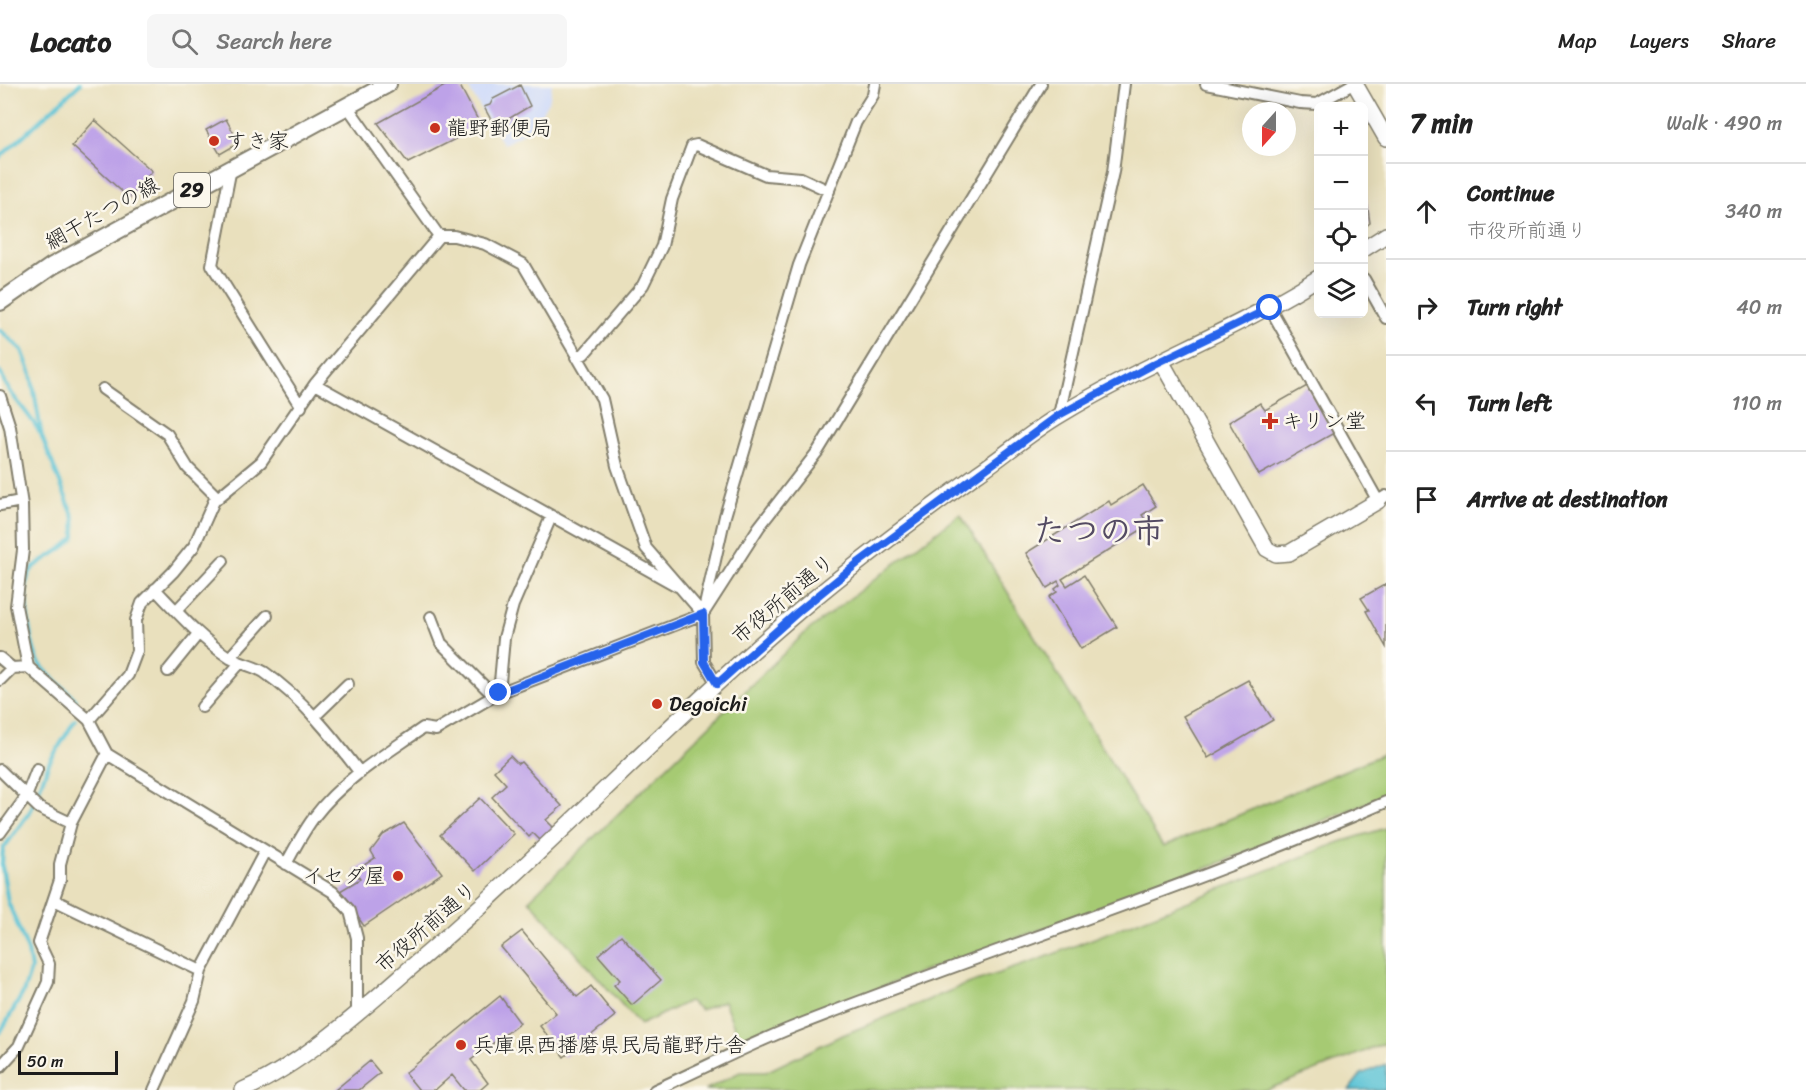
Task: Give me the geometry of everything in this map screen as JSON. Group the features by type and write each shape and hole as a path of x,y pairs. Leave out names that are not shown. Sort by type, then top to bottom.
{"main road":[{"name":"網干たつの線","path":"0,302 52,266 388,84"}],"street":[{"path":"717,684 704,662 703,614 725,516 799,265 856,122 873,95 875,84"},
{"path":"286,864 315,816 360,773 423,728 436,730 497,695 703,614 759,527 818,451 1041,84"},
{"path":"1059,415 1113,172 1124,84"},
{"path":"1206,84 1300,104 1317,104 1354,84 1386,138"},
{"path":"347,106 439,236"},
{"path":"576,357 584,354 643,285 663,246 672,199 692,146 697,145 766,175 801,178 829,191"},
{"path":"231,168 212,265 301,407"},
{"path":"1368,246 1386,235"},
{"path":"439,236 454,236 485,244 523,264 602,399 617,466 646,548 703,614"},
{"path":"88,720 128,675 137,651 136,620 142,603 173,572 194,546 218,498 261,462 315,384 439,236"},
{"name":"市役所前通り","path":"247,1089 288,1064 357,1014 498,893 717,684 799,611 858,563 1059,415 1161,361 1270,308 1314,280"},
{"path":"1368,286 1386,318"},
{"path":"1161,361 1267,549 1276,554 1289,553 1382,498 1270,308"},
{"path":"315,384 677,586"},
{"path":"103,389 167,434 188,468 218,498"},
{"path":"0,396 10,427 21,501 23,550 16,606 28,666 88,720 107,754 333,892 350,911 357,938 357,1014"},
{"path":"0,505 21,501"},
{"path":"497,695 504,638 513,605 551,517"},
{"path":"176,610 223,561"},
{"path":"155,589 198,634 240,663 263,671 314,717 360,773"},
{"path":"230,657 267,616"},
{"path":"431,617 441,643 497,695"},
{"path":"168,671 198,634"},
{"path":"0,658 12,669"},
{"path":"202,707 240,663"},
{"path":"0,680 12,669 28,666"},
{"path":"314,717 348,684"},
{"path":"0,1067 20,1046 48,982 49,963 39,943 54,900 70,824 107,754"},
{"path":"0,833 26,798 37,769"},
{"path":"0,770 26,798 39,808 70,824"},
{"path":"655,1090 795,1027 1283,847 1386,802"},
{"path":"154,1090 194,1001 201,972 265,851"},
{"path":"54,900 201,972"}],"shaded area":[{"path":"466,84 552,84 550,98 533,128 503,145"}],"green space":[{"path":"960,514 1163,847 1386,753 1386,795 1168,884 916,974 740,1042 724,1001 701,1010 689,1001 640,1025 529,900 806,632"},
{"path":"1386,828 1386,1043 1266,1090 705,1090 740,1072 766,1072 838,1037 962,986 1046,957 1340,842"}],"water":[{"path":"1386,1064 1386,1090 1349,1090 1361,1074"}],"building":[{"path":"448,84 459,84 481,126 408,163 378,123"},
{"path":"520,85 530,106 495,127 484,107 490,105 493,99"},
{"path":"226,119 239,143 220,154 206,130"},
{"path":"95,120 152,171 129,198 72,146"},
{"path":"1307,386 1334,433 1259,475 1229,422 1260,403 1265,410"},
{"path":"1143,485 1156,506 1142,515 1149,525 1062,579 1067,586 1084,575 1117,627 1081,649 1049,597 1057,592 1055,589 1060,585 1058,581 1047,588 1026,553 1109,501 1111,505"},
{"path":"1386,584 1386,647 1361,598"},
{"path":"1248,680 1273,720 1208,758 1183,716"},
{"path":"510,756 518,764 521,762 562,806 546,820 556,830 542,842 533,833 529,837 492,797 506,784 494,771"},
{"path":"480,798 514,834 475,871 440,835"},
{"name":"イセダ屋","path":"404,823 442,873 364,926 340,891 360,879 355,871 375,858 371,851 383,835"},
{"path":"522,931 577,997 591,986 615,1016 564,1057 540,1026 556,1013 501,947"},
{"path":"621,935 661,980 632,1005 614,985 620,980 598,955"},
{"path":"500,996 520,1023 471,1060 488,1083 480,1090 464,1090 452,1075 435,1090 419,1090 405,1073"},
{"path":"370,1061 380,1073 359,1090 335,1090"}],"waterway":[{"path":"0,157 80,84"},
{"path":"0,330 22,350 31,374 42,437 74,518 75,537 32,569 26,593 33,646 40,664 76,700"},
{"path":"0,372 40,433"},
{"path":"0,1033 23,993 31,969 28,951 8,902 2,866 3,849 31,810 49,763 75,720"}],"place":[{"name":"龍野郵便局","path":"435,128"},
{"name":"すき家","path":"214,141"},
{"name":"キリン堂","path":"1270,421"},
{"name":"Degoichi","path":"657,704"},
{"name":"イセダ屋","path":"398,876"},
{"name":"兵庫県西播磨県民局龍野庁舎","path":"461,1045"}],"district":[{"name":"たつの市","path":"1099,531"}],"route":[{"path":"499,693 703,614 704,662 717,684 799,611 858,563 1059,415 1154,364 1270,308"}]}
